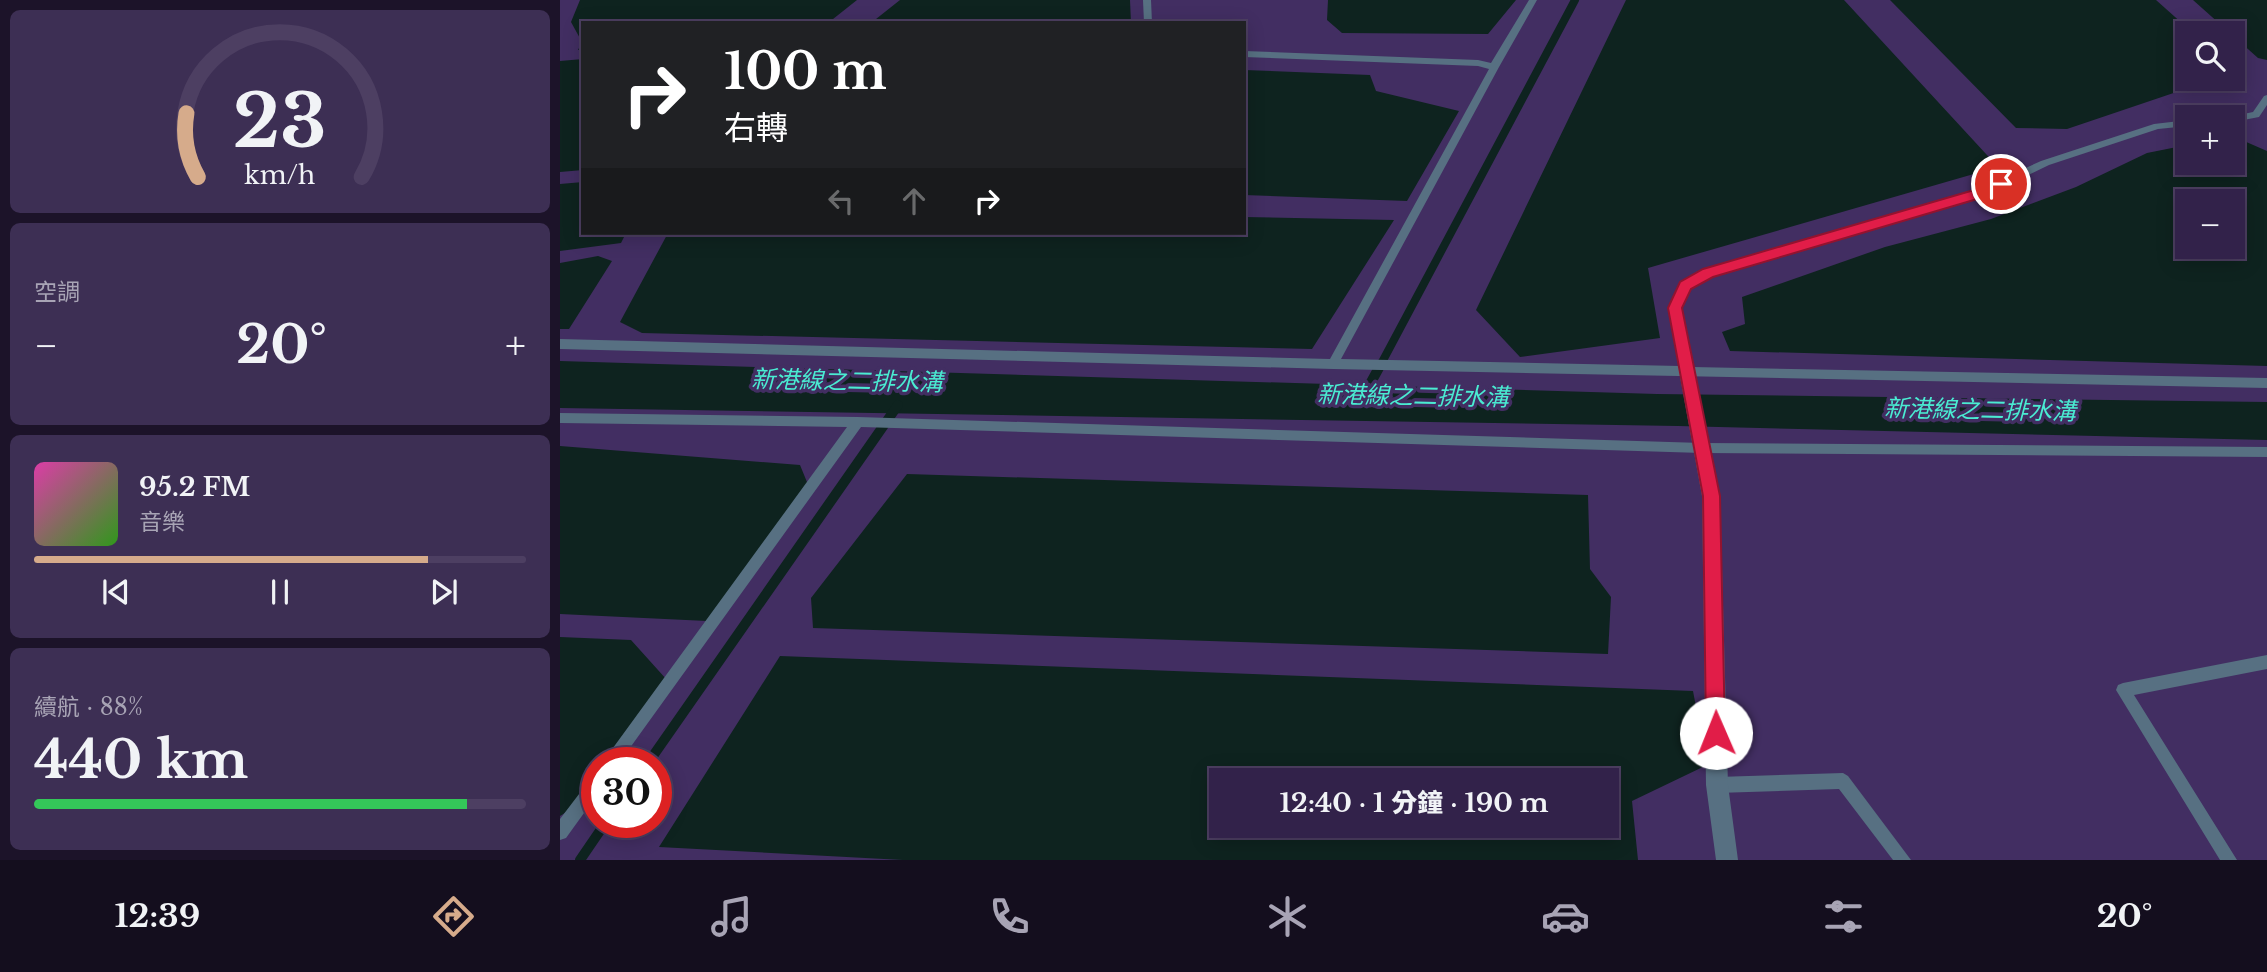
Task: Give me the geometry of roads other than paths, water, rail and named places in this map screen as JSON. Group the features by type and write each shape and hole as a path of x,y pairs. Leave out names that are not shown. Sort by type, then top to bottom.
{"street":[{"path":"1687,371 1711,496 1717,785 1727,860"}],"lane":[{"path":"1147,0 1148,21"},
{"path":"1333,364 1533,0"},
{"path":"1246,54 1478,63 1494,67"},
{"path":"2245,117 2256,115 2267,98"},
{"path":"1687,371 1675,308 1685,286 1708,273 1979,194 2045,163 2157,126 2175,124"},
{"path":"560,344 1333,364 2267,383"},
{"path":"560,418 858,422 1702,447 2267,452"},
{"path":"622,747 858,422"},
{"path":"2229,860 2123,690 2267,662"},
{"path":"1717,785 1843,781 1903,860"},
{"path":"560,832 581,804"}],"water":[{"path":"580,0 857,0 831,21 581,21 581,40 571,22"},
{"path":"900,0 1130,0 1131,21 874,21"},
{"path":"1328,0 1516,0 1488,34 1342,33 1327,20"},
{"path":"1626,0 1844,0 1998,167 1648,268 1660,338 1520,357 1476,310"},
{"path":"1890,0 2156,0 2180,21 2175,21 2175,91 2179,91 2067,129 2016,128"},
{"path":"2193,0 2267,0 2267,60 2258,58 2245,46 2245,21 2217,21"},
{"path":"581,59 581,170 560,172 560,61"},
{"path":"1246,70 1370,75 1376,91 1459,111 1407,201 1246,195"},
{"path":"2245,141 2267,151 2267,366 1730,351 1722,332 1745,324 1742,297 1885,247 1991,219 2076,187 2147,153 2175,147 2175,175 2245,175"},
{"path":"581,182 581,235 625,235 621,243 560,251 560,184"},
{"path":"1246,217 1394,220 1312,349 642,333 620,322 667,235 1246,235"},
{"path":"598,256 612,261 569,329 560,329 560,263"},
{"name":"新港線之二排水溝","path":"560,361 1657,394 2267,402 2267,440 1678,426 560,408"},
{"path":"560,446 800,465 809,487 707,621 560,614"},
{"path":"907,474 1588,495 1590,569 1611,597 1608,654 813,628 811,598"},
{"path":"560,637 631,640 667,680 617,747 581,747 581,797 573,807 560,816"},
{"path":"780,656 1693,691 1707,765 1632,801 1638,860 903,860 659,847 665,838 672,838 672,826"}],"waterway":[{"path":"1380,366 1575,0"},
{"name":"新港線之二排水溝","path":"1364,395 1381,364"},
{"name":"新港線之二排水溝","path":"659,747 898,405"},
{"path":"580,860 595,838"}]}
